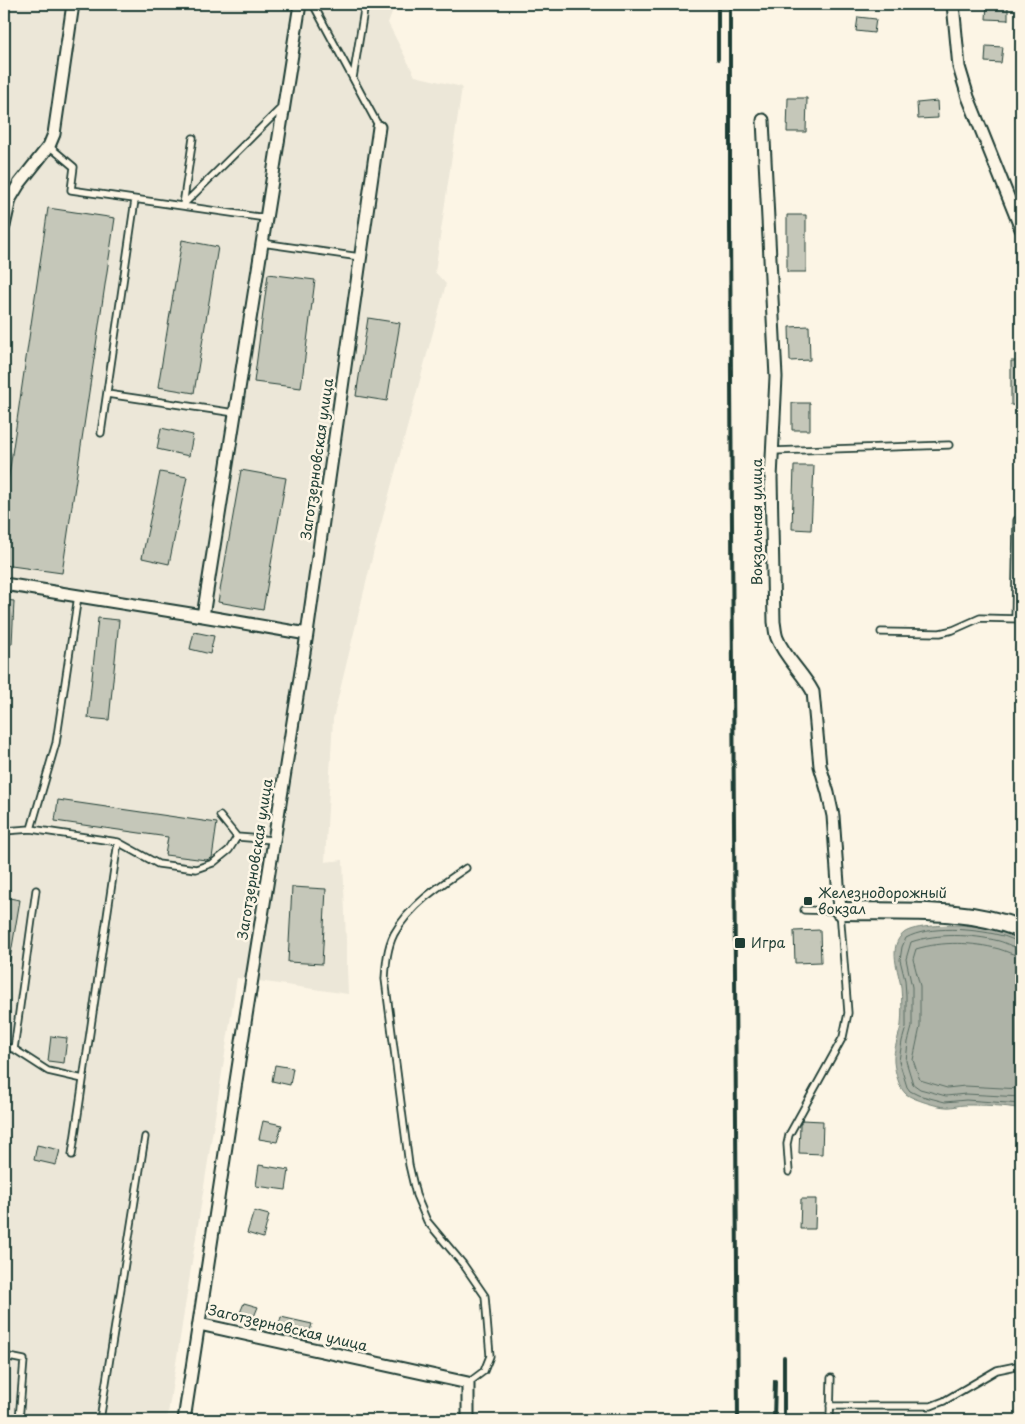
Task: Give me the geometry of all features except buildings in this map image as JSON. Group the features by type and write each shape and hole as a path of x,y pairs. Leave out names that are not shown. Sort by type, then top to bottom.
{"street":[{"path":"4,226 10,199 19,184 49,146 54,134 73,4"},
{"path":"203,616 300,4"},
{"path":"953,4 959,67 968,97 1021,229"},
{"name":"Вокзальная улица","path":"763,120 776,377 770,478 774,622 777,638 813,692 820,766 833,816 840,911"},
{"name":"Заготзерновская улица","path":"379,127 307,634 273,840 199,1324 468,1383"},
{"path":"4,584 307,634"},
{"path":"840,911 962,914 986,918 1021,929"},
{"path":"184,1420 199,1324"},
{"path":"468,1383 468,1420"}],"lane":[{"path":"313,4 379,127"},
{"path":"353,78 365,4"},
{"path":"183,205 283,106"},
{"path":"183,205 193,138"},
{"path":"49,146 74,167 72,190 266,218"},
{"path":"101,433 135,200"},
{"path":"262,243 360,257"},
{"path":"107,394 235,413"},
{"path":"772,451 949,445"},
{"path":"881,632 940,633 953,630 980,618 1018,619 1017,520 1021,520"},
{"path":"31,829 56,743 78,596"},
{"path":"220,816 236,836 273,840"},
{"path":"4,831 31,829 118,842 158,864 196,869 212,863 229,850 236,836"},
{"path":"72,1155 118,842"},
{"path":"466,868 417,904 394,934 386,959 384,979 409,1164 416,1195 427,1221 463,1264 485,1296 490,1356 484,1371 468,1383"},
{"path":"14,1049 36,890"},
{"path":"789,1172 787,1144 791,1128 843,1037 848,1013 840,911 804,910"},
{"path":"4,1047 14,1049 48,1071 83,1079"},
{"path":"100,1420 144,1137"},
{"path":"4,1356 24,1360 19,1420"},
{"path":"830,1406 931,1406 944,1401 997,1370 1021,1365"},
{"path":"830,1420 831,1378"}],"shaded area":[{"path":"4,4 395,4 388,23 415,76 462,87 435,272 446,284 374,550 333,719 325,862 343,860 348,994 237,978 167,1420 4,1420"}],"water":[{"path":"963,925 1003,930 1021,938 1021,1109 986,1105 937,1106 906,1094 898,1080 894,1057 901,1025 902,1001 895,959 896,945 899,938 909,930 932,926"}],"railway":[{"path":"718,4 718,59"},
{"path":"730,4 738,1420"},
{"path":"784,1357 784,1420"},
{"path":"774,1420 775,1381"}],"place":[{"name":"Железнодорожный вокзал","path":"808,901"},
{"name":"Игра","path":"740,943"}]}
